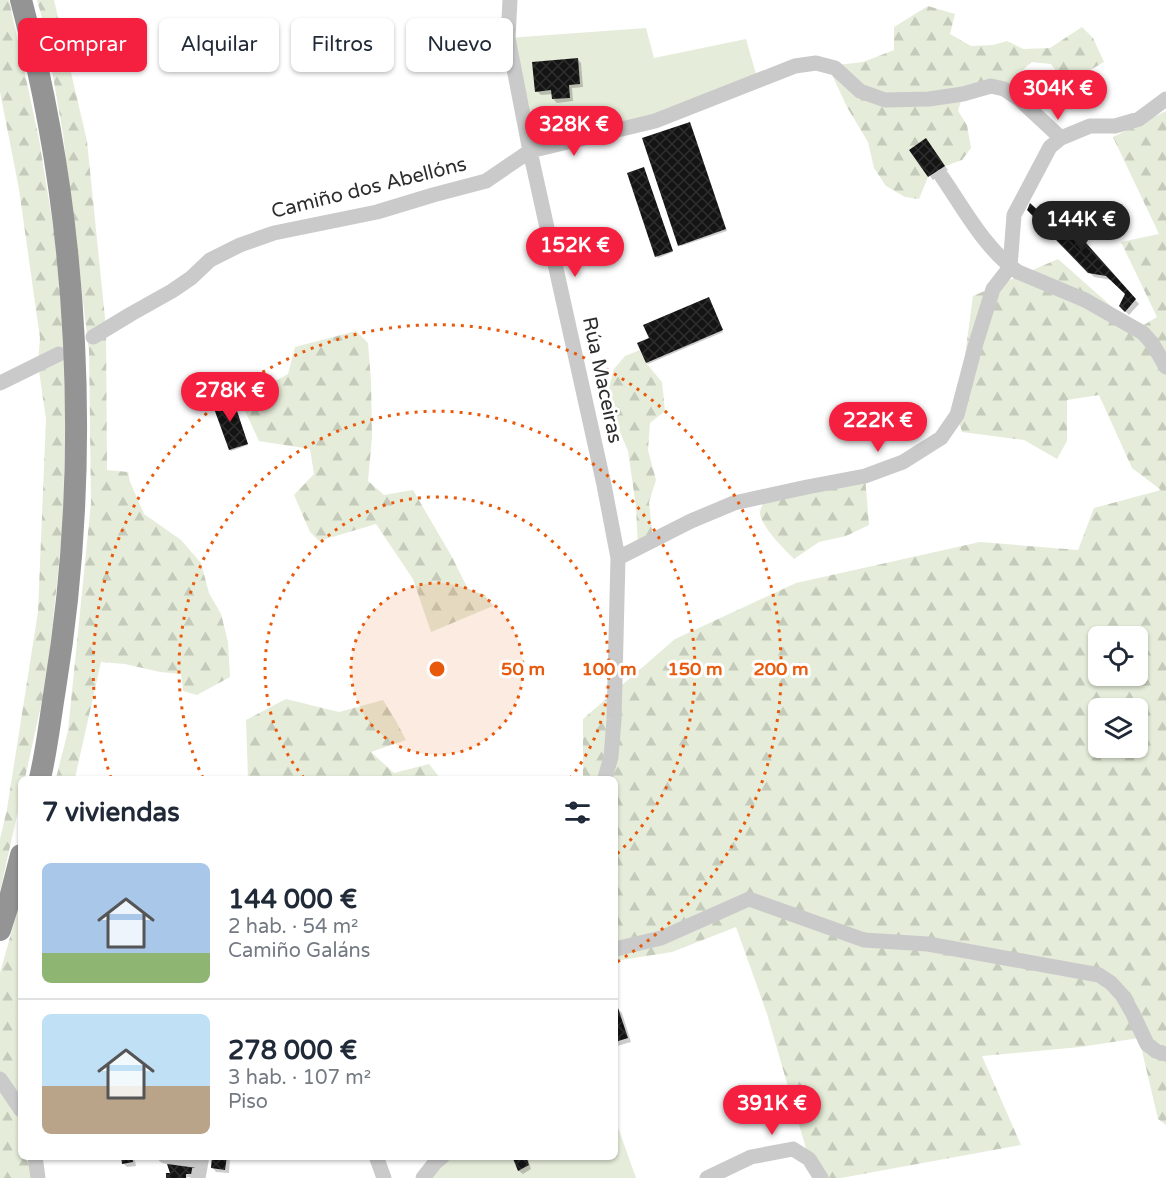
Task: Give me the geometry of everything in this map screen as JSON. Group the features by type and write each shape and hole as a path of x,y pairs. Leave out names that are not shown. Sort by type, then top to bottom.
{"highway":[{"path":"21,0 45,103 60,196 70,287 76,381 76,443 70,572 64,634 40,776"},
{"path":"0,930 18,867"}],"street":[{"name":"Rúa Maceiras","path":"510,0 508,38 530,151 618,558 614,720 611,758 606,776"},
{"name":"Camiño dos Abellóns","path":"93,337 172,291 191,278 210,260 240,245 274,233 376,212 486,181 530,151 655,121 795,66 816,63 835,68 860,91 885,100 929,99 963,94 991,86 1005,89 1061,138"},
{"path":"618,558 691,521 734,503 865,476 903,462 941,438 957,415 993,289 1010,267 1014,215 1050,147 1061,138 1090,126 1115,126 1139,119 1166,99"},
{"path":"942,177 990,247 1010,267 1085,300 1143,333 1152,343 1166,367"},
{"path":"0,383 59,354"},
{"path":"618,948 661,938 749,899 864,940 928,944 1100,975 1122,995 1147,1044 1156,1051 1166,1054"},
{"path":"0,1079 18,1106"},
{"path":"706,1178 751,1157 793,1149 808,1159 821,1178"},
{"path":"36,1160 38,1178"},
{"path":"198,1178 201,1160"},
{"path":"377,1160 384,1178"},
{"path":"423,1178 438,1160"}],"green space":[{"path":"0,0 9,0 18,42 18,72 25,72 39,139 62,282 66,379 63,524 47,678 25,776 18,776 18,811 0,891 0,839 7,809 38,612 46,419 38,364 40,338 19,189 0,92"},
{"path":"37,0 54,0 58,18 42,18"},
{"path":"928,6 955,14 950,34 971,46 993,45 1007,41 1023,49 1050,48 1082,27 1093,38 1104,62 1066,84 1051,64 1031,62 1004,89 963,94 958,111 967,125 971,148 962,160 945,166 928,177 919,199 905,197 886,186 874,168 868,142 847,107 828,66 863,62 894,50 894,27"},
{"path":"646,28 654,58 746,39 758,81 655,121 530,151 513,64 513,38"},
{"path":"52,72 71,72 87,141 106,328 107,470 128,472 144,514 181,540 201,563 209,593 221,614 228,642 230,677 197,695 183,691 181,674 101,662 75,776 57,776 68,731 91,503 89,351 63,134"},
{"path":"1166,111 1166,1125 1158,1119 1139,1038 1080,1047 982,1056 1021,1145 841,1178 821,1178 809,1159 767,1014 736,927 672,952 618,961 618,776 583,776 583,719 675,639 796,583 980,542 1078,550 1094,508 1161,490 1132,468 1099,395 1067,400 1067,441 1057,459 1024,440 962,432 957,415 973,296 1058,259 1137,329 1157,317 1121,242 1159,234 1113,137"},
{"path":"356,331 368,343 372,437 368,481 384,495 413,490 468,589 485,595 493,606 431,632 413,579 376,524 319,541 310,532 294,495 314,474 310,449 259,441 239,398 254,393 288,374 295,347"},
{"path":"640,350 646,363 662,382 665,411 650,423 648,450 656,480 649,502 653,540 638,548 636,507 628,451 613,416 613,401 609,387 614,369 625,356"},
{"path":"865,476 869,525 846,536 819,542 794,559 774,538 761,519 760,511 767,496"},
{"path":"286,699 339,712 383,700 406,740 371,752 394,773 429,764 438,776 248,776 246,720"},
{"path":"18,909 18,1160 39,1160 38,1178 0,1178 0,973"},
{"path":"618,1127 636,1178 424,1178 443,1160 618,1160"}],"building":[{"path":"578,58 580,84 569,85 570,98 552,99 551,90 535,92 532,62"},
{"path":"690,122 726,229 678,246 642,138"},
{"path":"926,138 945,166 928,177 909,150"},
{"path":"644,167 673,251 655,257 627,173"},
{"path":"1030,203 1054,225 1062,216 1136,299 1125,312 1119,306 1125,294 1106,276 1088,273 1027,210"},
{"path":"709,297 723,330 646,363 637,343 649,338 643,325"},
{"path":"232,396 248,444 229,450 212,403"},
{"path":"618,1008 628,1038 618,1041"},
{"path":"122,1160 133,1160 133,1162 122,1164"},
{"path":"212,1160 226,1160 225,1170 211,1168"},
{"path":"514,1160 527,1160 529,1165 518,1171"},
{"path":"167,1164 196,1164 194,1174 186,1174 186,1178 166,1178 166,1173 170,1173"}]}
